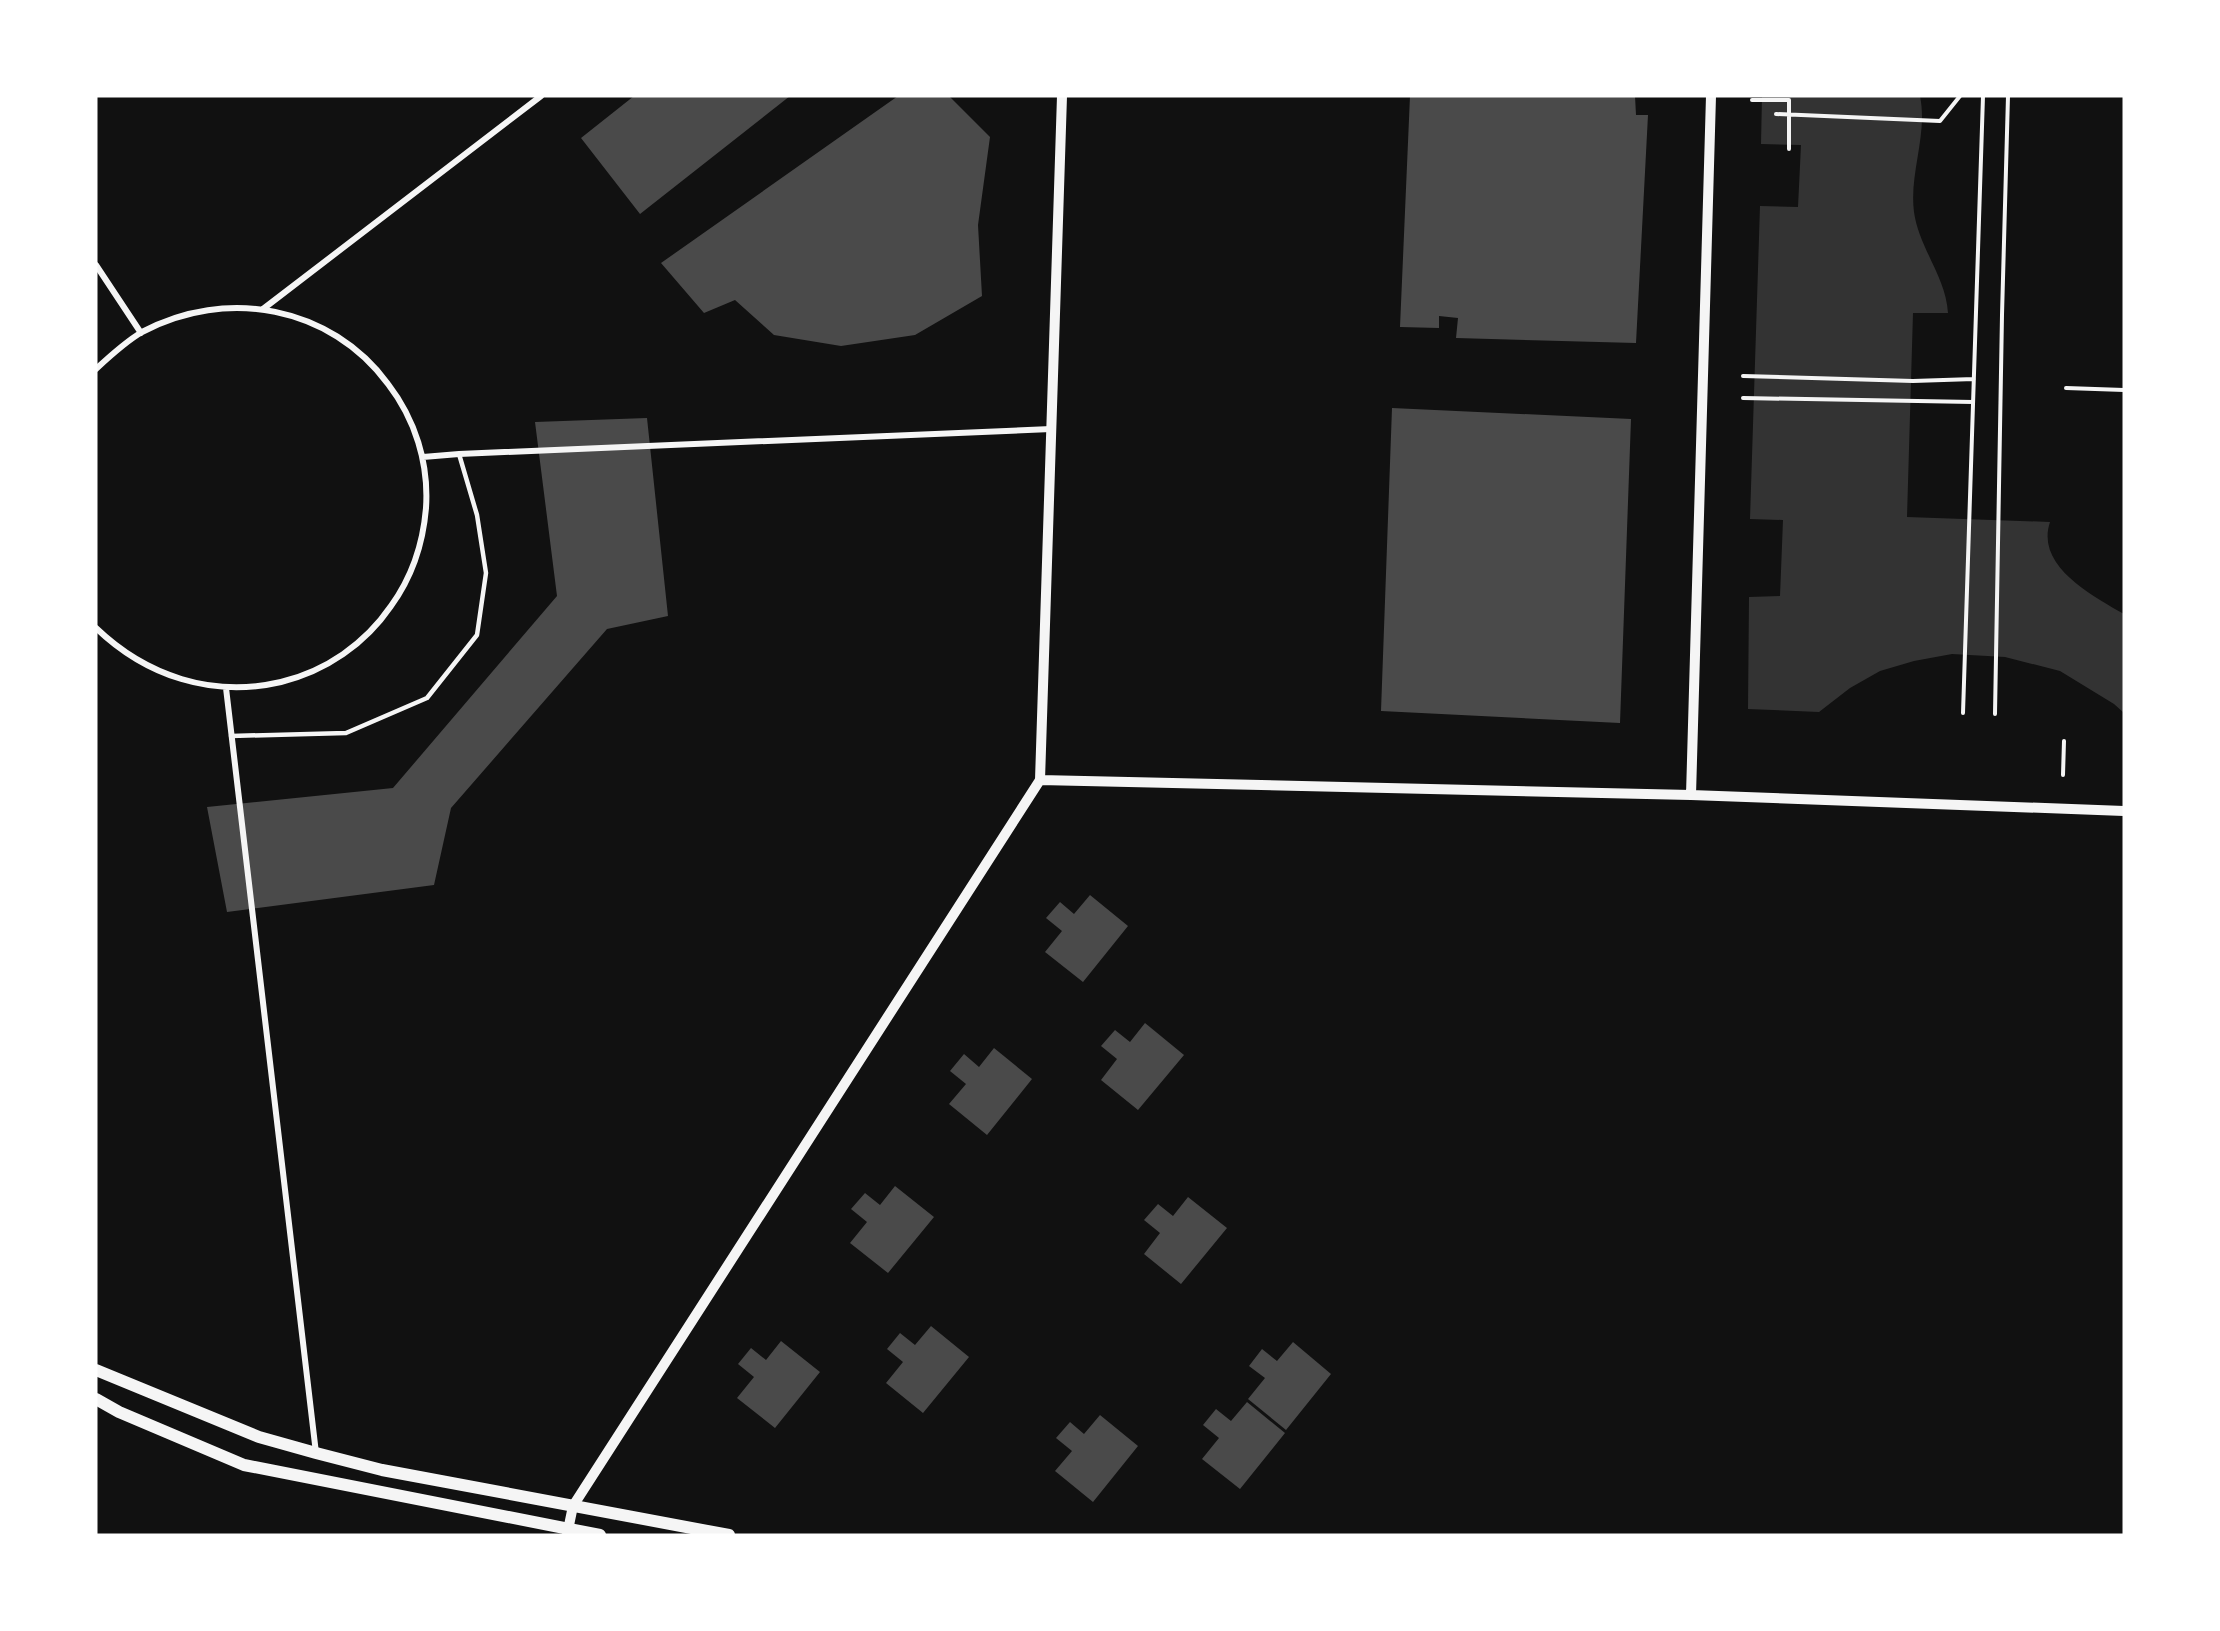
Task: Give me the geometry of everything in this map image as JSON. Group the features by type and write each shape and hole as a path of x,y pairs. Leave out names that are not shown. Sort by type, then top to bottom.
{"main road":[{"path":"96,1370 259,1437 316,1453 382,1470 729,1535"},
{"path":"96,1399 120,1412 244,1465 568,1532 600,1535"}],"street":[{"path":"263,309 541,96"},
{"path":"568,1532 573,1506 1040,780 1062,96"},
{"path":"1691,795 1711,96"},
{"path":"96,265 141,333"},
{"path":"96,369 115,351 141,333 169,320 200,311 231,307 263,309 295,316 326,329 362,354 398,396 413,426 423,457 427,492 424,527 416,561 401,592 381,621 356,646 327,665 295,679 261,687 226,688 190,683 155,671 124,653 96,628"},
{"path":"423,457 1051,429"},
{"path":"226,688 316,1453"},
{"path":"1040,780 1691,795 2124,812"}],"lane":[{"path":"231,735 346,733 427,698 477,635 486,573 477,515 459,454"}],"path":[{"path":"1776,114 1940,121 1960,96"},
{"path":"1963,713 1983,96"},
{"path":"1995,714 2008,96"},
{"path":"1752,100 1789,100 1789,149"},
{"path":"1746,376 1913,381 1974,379"},
{"path":"2066,388 2124,390"},
{"path":"1743,398 1973,402"},
{"path":"2063,775 2064,741"}],"shaded area":[{"path":"1762,96 1920,96 1922,125 1914,183 1914,212 1921,238 1943,287 1948,313 1913,313 1907,517 2050,522 2048,538 2051,552 2059,566 2083,589 2124,614 2124,713 2114,704 2060,671 2005,657 1952,654 1914,661 1880,671 1850,688 1819,712 1748,709 1749,597 1780,596 1783,520 1750,519 1760,206 1798,207 1801,145 1761,144"}],"building":[{"path":"634,96 790,96 640,214 581,138"},
{"path":"898,96 949,96 990,137 978,225 982,296 915,335 841,346 774,335 735,300 704,313 661,263"},
{"path":"1410,96 1635,96 1636,115 1648,115 1636,343 1456,338 1458,318 1439,316 1439,328 1400,327"},
{"path":"1392,408 1631,419 1620,723 1381,711"},
{"path":"647,418 668,616 607,629 451,808 434,885 227,912 207,807 393,788 557,596 535,422"},
{"path":"1090,895 1128,926 1083,982 1045,952 1062,931 1046,918 1060,902 1074,914"},
{"path":"1145,1023 1184,1055 1138,1110 1101,1080 1117,1059 1101,1046 1115,1030 1130,1042"},
{"path":"994,1048 1032,1079 987,1135 949,1104 966,1084 950,1071 964,1054 979,1067"},
{"path":"895,1186 934,1217 888,1273 850,1243 867,1222 851,1209 865,1193 880,1205"},
{"path":"1188,1197 1227,1228 1181,1284 1144,1254 1160,1233 1144,1220 1158,1204 1173,1216"},
{"path":"931,1326 969,1357 923,1413 886,1383 903,1362 887,1349 900,1333 915,1345"},
{"path":"781,1341 820,1372 775,1428 737,1398 754,1377 738,1364 751,1348 766,1360"},
{"path":"1293,1342 1331,1374 1286,1430 1248,1399 1265,1378 1249,1366 1262,1349 1277,1361"},
{"path":"1247,1402 1285,1433 1240,1489 1202,1459 1219,1438 1203,1425 1216,1409 1231,1421"},
{"path":"1100,1415 1138,1446 1093,1502 1055,1471 1072,1451 1056,1438 1070,1422 1084,1434"}]}
